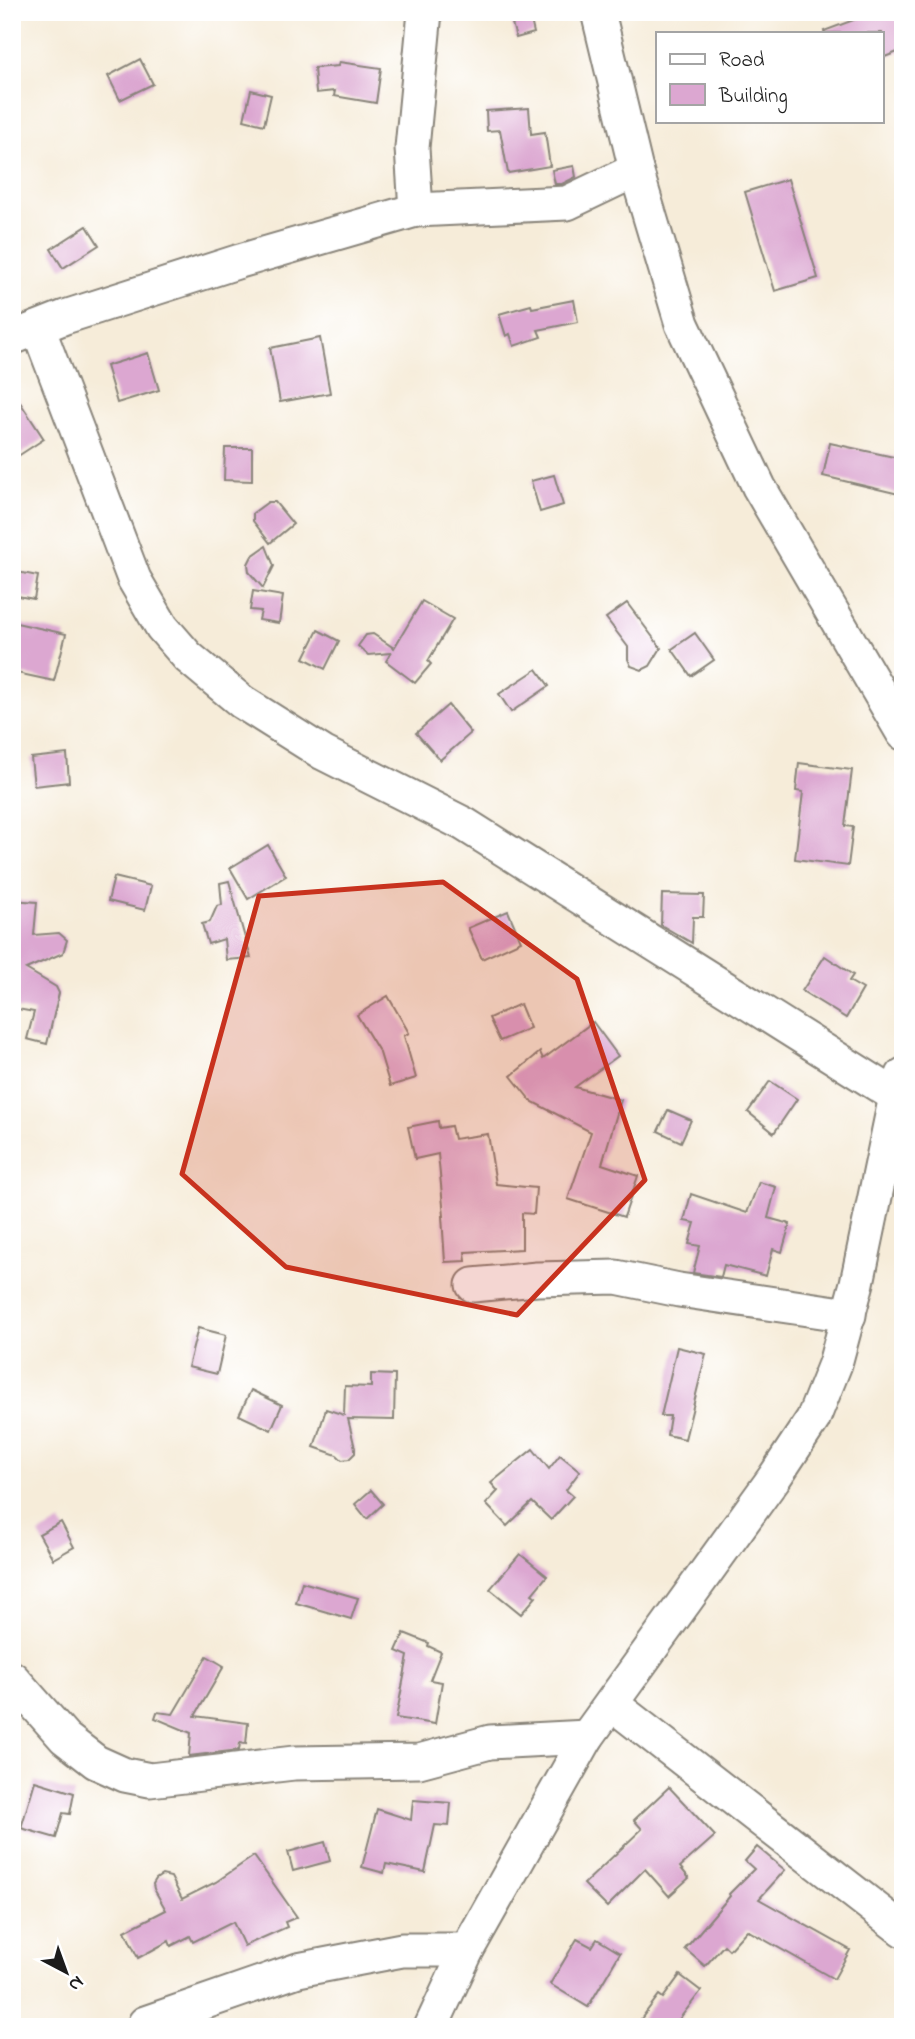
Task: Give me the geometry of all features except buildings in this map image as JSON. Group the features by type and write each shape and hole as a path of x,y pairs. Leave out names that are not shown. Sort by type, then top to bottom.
{"street":[{"path":"416,210 412,148 425,12"},
{"path":"598,12 636,170 682,324 759,487 903,733"},
{"path":"430,2027 467,1950 587,1737 774,1478 813,1419 835,1364 849,1315 899,1085 651,943 464,824 323,753 242,702 188,657 162,627 135,579 25,333 240,261 416,210 567,202 636,170"},
{"path":"473,1285 537,1279 616,1277 680,1290 849,1315"},
{"path":"12,1678 65,1738 96,1762 125,1775 150,1780 294,1763 419,1761 490,1742 587,1737"},
{"path":"612,1703 903,1930"},
{"path":"145,2023 298,1970 402,1950 467,1950"}],"highlighted area":[{"path":"443,882 577,979 645,1180 517,1315 286,1267 182,1174 259,896"}]}
